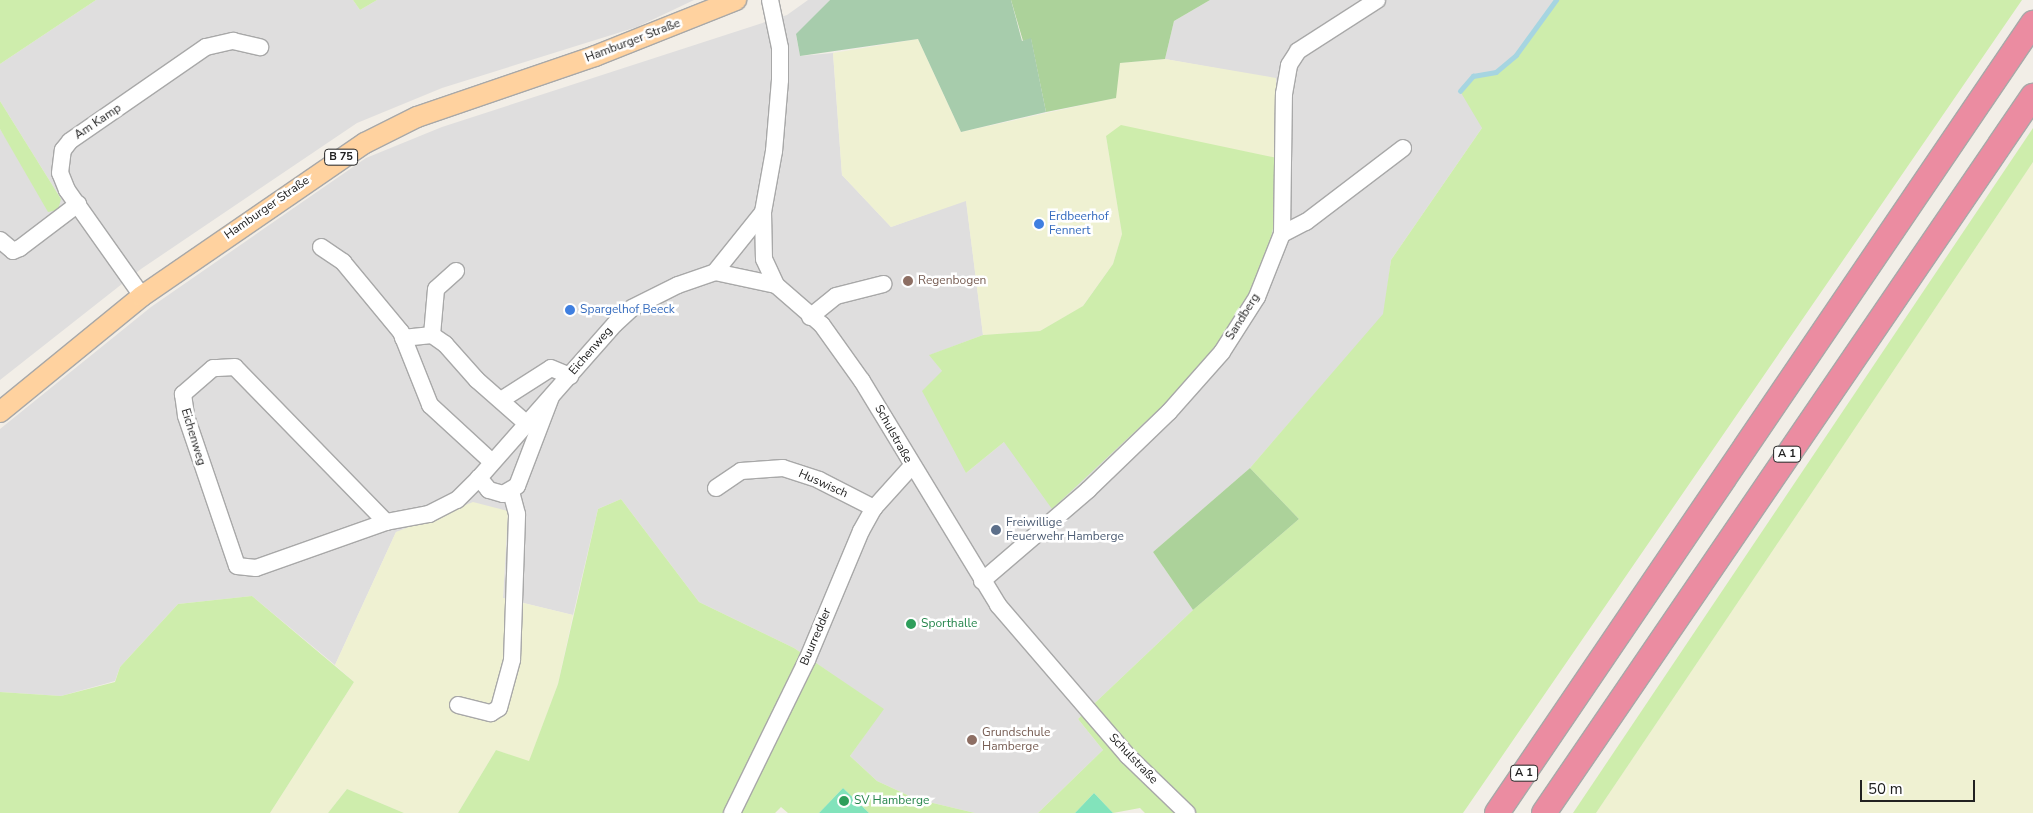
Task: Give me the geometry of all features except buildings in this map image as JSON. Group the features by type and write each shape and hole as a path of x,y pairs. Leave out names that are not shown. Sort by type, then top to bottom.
{"highway":[{"name":"A 1","path":"1497,813 2033,23"},
{"name":"A 1","path":"1544,813 2033,96"}],"main road":[{"name":"Hamburger Straße","path":"0,412 142,296 334,161 399,124 595,56 736,0"}],"street":[{"name":"Schulstraße","path":"770,0 780,48 780,80 774,151 763,212 764,259 776,285 822,325 862,381 911,467 982,581 1128,756 1187,813"},
{"name":"Sandberg","path":"982,581 1088,490 1196,384 1258,297 1282,234 1284,94 1289,65 1298,51 1377,0"},
{"name":"Am Kamp","path":"142,296 78,204 60,173 60,162 70,141 206,47 233,40 260,47"},
{"path":"1282,234 1306,222 1403,148"},
{"path":"0,240 13,251 20,248 78,204"},
{"path":"763,212 715,272 776,285"},
{"path":"321,247 382,305 403,338 430,405 492,462"},
{"path":"432,335 436,289 456,270"},
{"name":"Eichenweg","path":"386,522 235,367 213,368 183,394 186,416 237,566 256,568 386,522 441,509 479,478 632,308 678,285 715,272"},
{"path":"810,316 836,296 883,284"},
{"path":"403,338 432,335 527,424"},
{"path":"500,400 551,368 570,376"},
{"name":"Eichenweg","path":"511,492 552,397"},
{"name":"Buurredder","path":"732,813 874,508 911,467"},
{"name":"Huswisch","path":"716,488 741,471 783,468 819,480 874,508"},
{"path":"458,705 491,713 499,708 512,660 516,514 511,492 503,494 489,490 479,478"}],"shaded area":[{"path":"96,0 353,0 360,10 377,0 694,0 637,27 442,88 357,123 141,269 0,380 0,129 20,160 61,199 0,101 0,64"},
{"path":"808,0 830,0 796,35 800,56 833,53 842,175 891,227 966,200 983,335 930,355 942,371 966,473 1004,442 1276,79 1165,59 1174,21 1210,0 1556,0 1516,55 1496,72 1473,76 1482,128 1391,260 1384,314 1250,468 1153,552 1193,610 1078,719 1103,750 1038,813 975,813 916,799 877,781 850,756 883,709 794,648 699,602 621,499 598,509 573,615 503,598 508,512 396,532 335,665 252,596 178,604 120,667 115,681 61,696 0,692 0,429 151,307 366,158 442,127 787,15"}],"green space":[{"path":"0,0 96,0 0,64"},
{"path":"353,0 377,0 360,10"},
{"path":"830,0 1011,0 1022,41 1031,38 1046,112 961,132 918,39 800,56 796,34"},
{"path":"1011,0 1210,0 1174,21 1165,59 1120,63 1116,98 1046,112 1031,39 1023,41"},
{"path":"1556,0 2022,0 1463,813 1145,813 1140,808 1113,813 1094,793 1075,813 1038,813 1103,750 1078,719 1193,610 1299,519 1250,468 1383,314 1391,260 1482,128 1460,91 1473,76 1496,72 1516,55"},
{"path":"918,39 961,132 1115,98 1120,63 1165,59 1276,78 1277,158 1106,136 1122,234 1113,264 1082,307 1040,331 983,335 966,201 891,227 842,175 833,53"},
{"path":"0,101 61,199 58,210 48,212 0,129"},
{"path":"1121,125 1277,158 1274,224 1263,272 1235,324 1203,368 1052,509 1004,442 966,473 922,391 942,371 929,355 983,335 1040,331 1083,306 1113,264 1122,234 1106,136"},
{"path":"2033,128 2033,162 1821,479 1596,813 1573,813"},
{"path":"2033,162 2033,813 1596,813 1821,479"},
{"path":"1250,468 1299,519 1193,610 1153,552"},
{"path":"621,499 699,602 794,648 884,709 850,756 877,781 916,799 975,813 869,813 843,788 819,813 788,813 781,807 775,813 458,813 496,750 529,761 558,684 598,509"},
{"path":"473,502 508,511 503,598 573,615 558,684 529,762 496,750 458,813 404,813 347,789 328,813 270,813 354,682 335,665 396,532"},
{"path":"252,596 354,682 270,813 0,813 0,692 61,696 115,682 120,667 178,604"},
{"name":"SV Hamberge","path":"843,788 869,813 819,813"},
{"path":"347,789 404,813 328,813"},
{"path":"1094,793 1113,813 1075,813"}],"waterway":[{"path":"1460,91 1473,76 1496,72 1516,55 1556,0"}],"place":[{"name":"Erdbeerhof Fennert","path":"1039,224"},
{"name":"Regenbogen","path":"908,281"},
{"name":"Spargelhof Beeck","path":"570,310"},
{"name":"Freiwillige Feuerwehr Hamberge","path":"996,530"},
{"name":"Sporthalle","path":"911,624"},
{"name":"Grundschule Hamberge","path":"972,740"},
{"name":"SV Hamberge","path":"844,801"}]}
